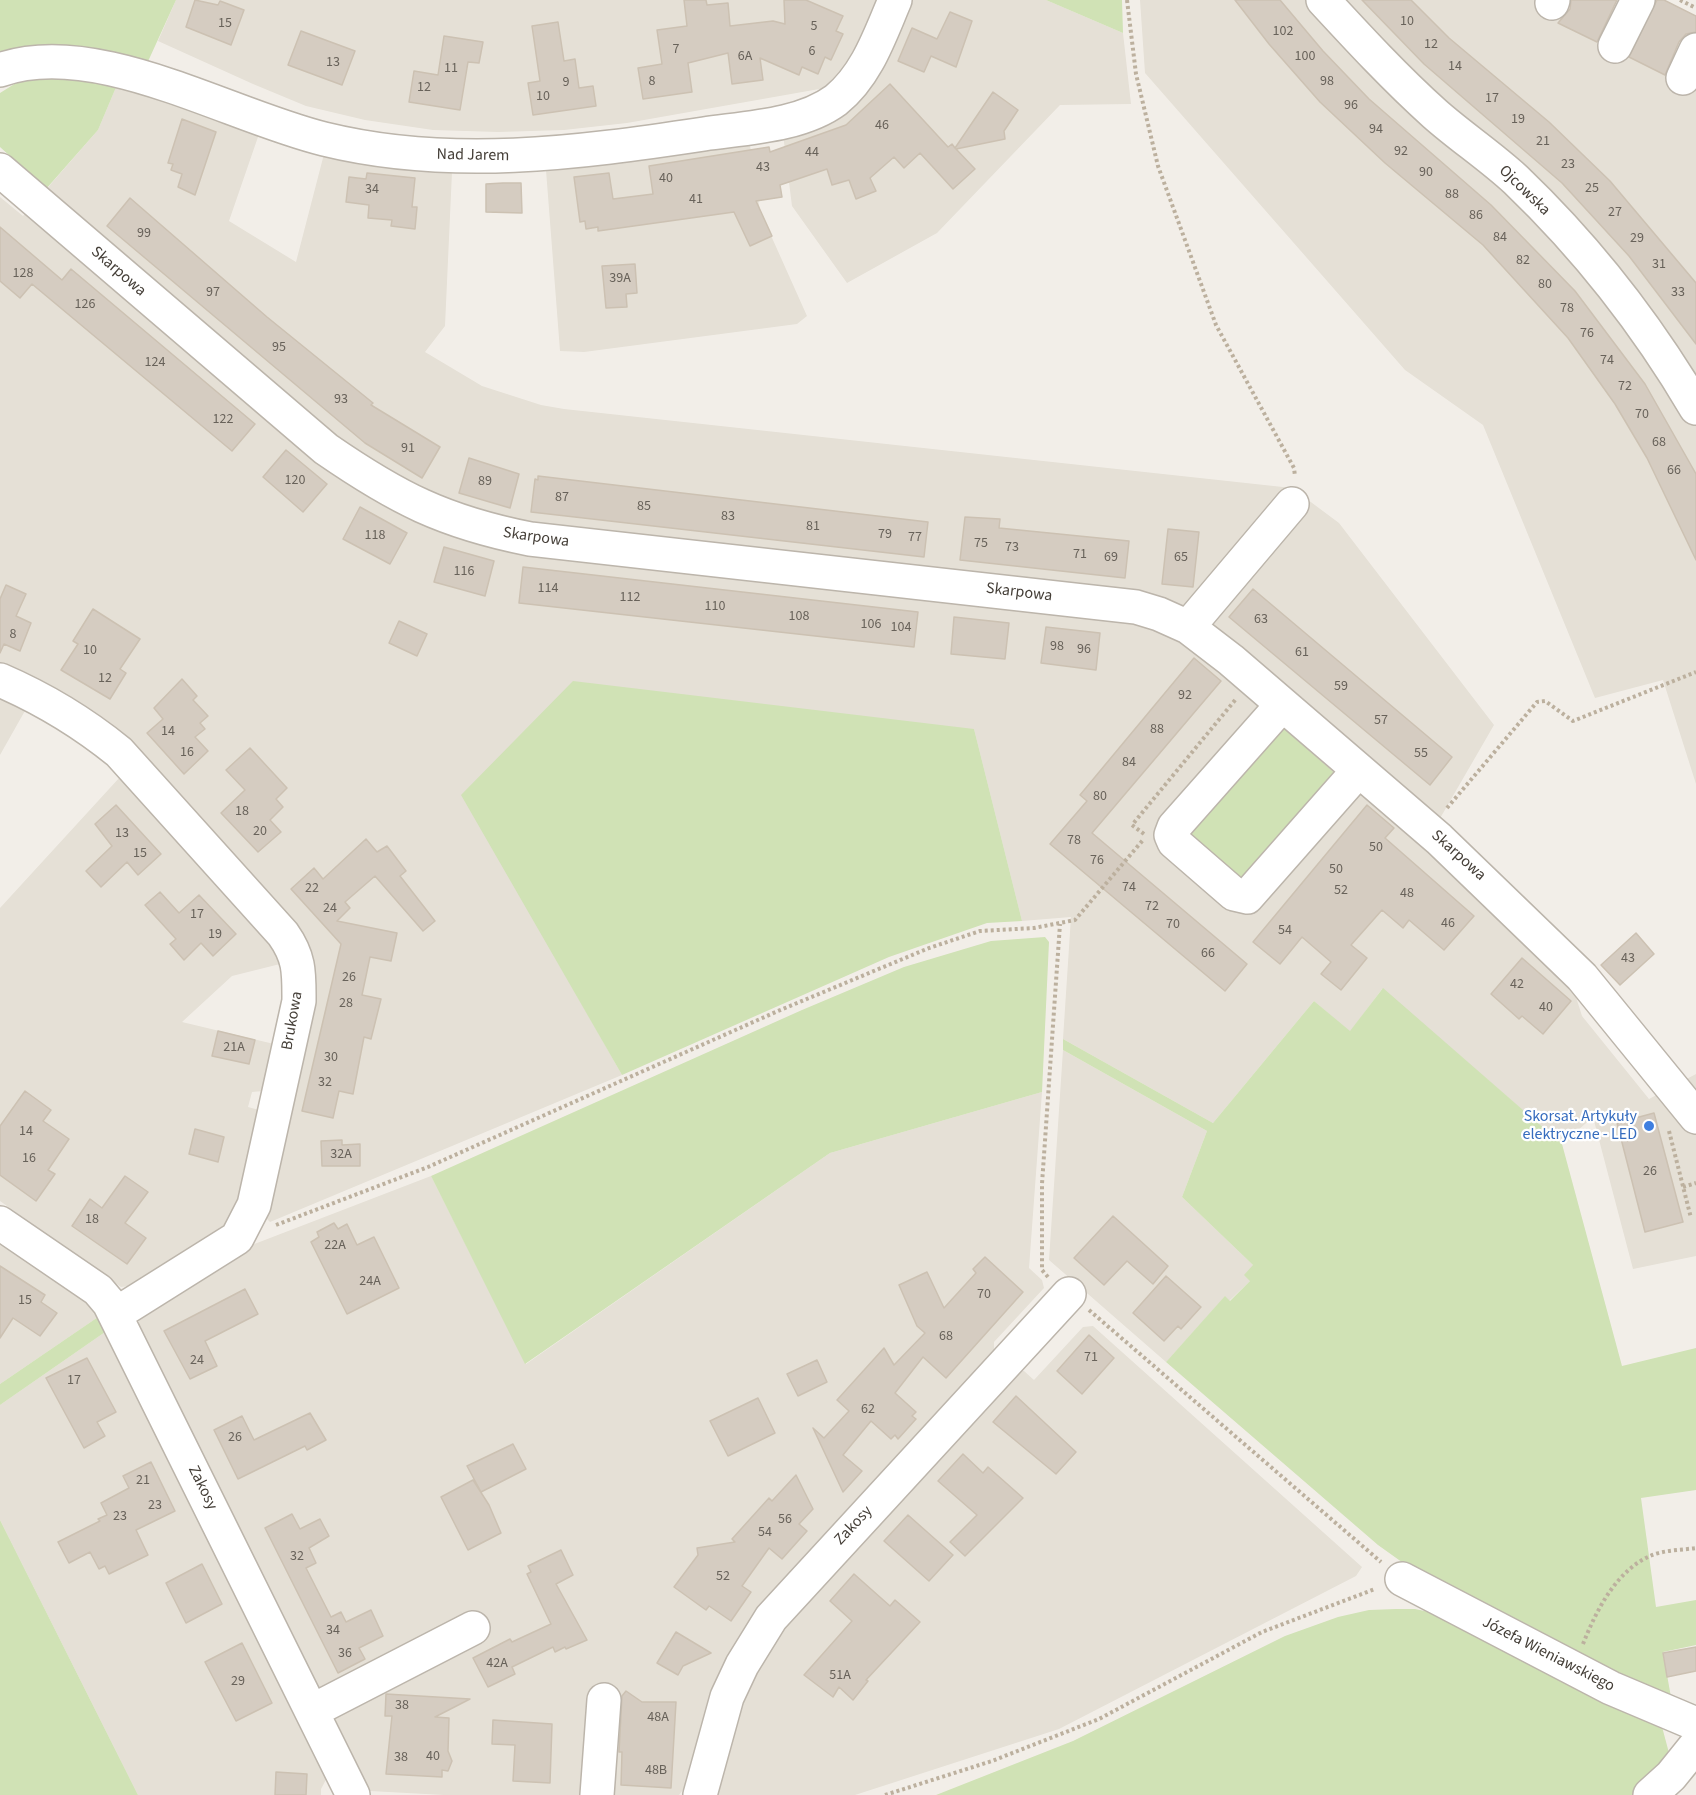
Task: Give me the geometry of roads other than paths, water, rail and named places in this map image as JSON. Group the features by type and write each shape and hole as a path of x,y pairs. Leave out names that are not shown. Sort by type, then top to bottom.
{"street":[{"name":"Nad Jarem","path":"0,70 39,60 98,65 325,140 392,151 452,157 527,156 625,146 746,128 799,117 833,101 852,85 870,56 895,0"},
{"name":"Ojcowska","path":"1323,0 1368,50 1435,114 1516,180 1593,262 1649,333 1696,408"},
{"path":"1615,46 1638,0"},
{"name":"Skarpowa","path":"0,170 326,448 381,487 424,509 488,531 530,538 1136,607 1188,627 1253,679 1428,830 1582,977 1681,1120"},
{"path":"1188,627 1292,504"},
{"name":"Brukowa","path":"0,680 54,705 92,730 119,752 283,934 296,952 299,1001 254,1205 247,1222 237,1238 116,1314"},
{"path":"1282,705 1174,827 1171,835 1174,842 1234,894 1246,897 1358,771"},
{"name":"Zakosy","path":"0,1223 98,1290 116,1314 353,1795"},
{"name":"Zakosy","path":"700,1795 727,1697 771,1618 1069,1294"},
{"name":"Józefa Wieniawskiego","path":"1402,1579 1611,1688 1696,1724"},
{"path":"312,1711 473,1628"},
{"path":"597,1795 604,1700"},
{"path":"1650,1795 1671,1776 1696,1745"}],"place":[{"name":"Skorsat. Artykuły elektryczne - LED","path":"1649,1126"}]}
